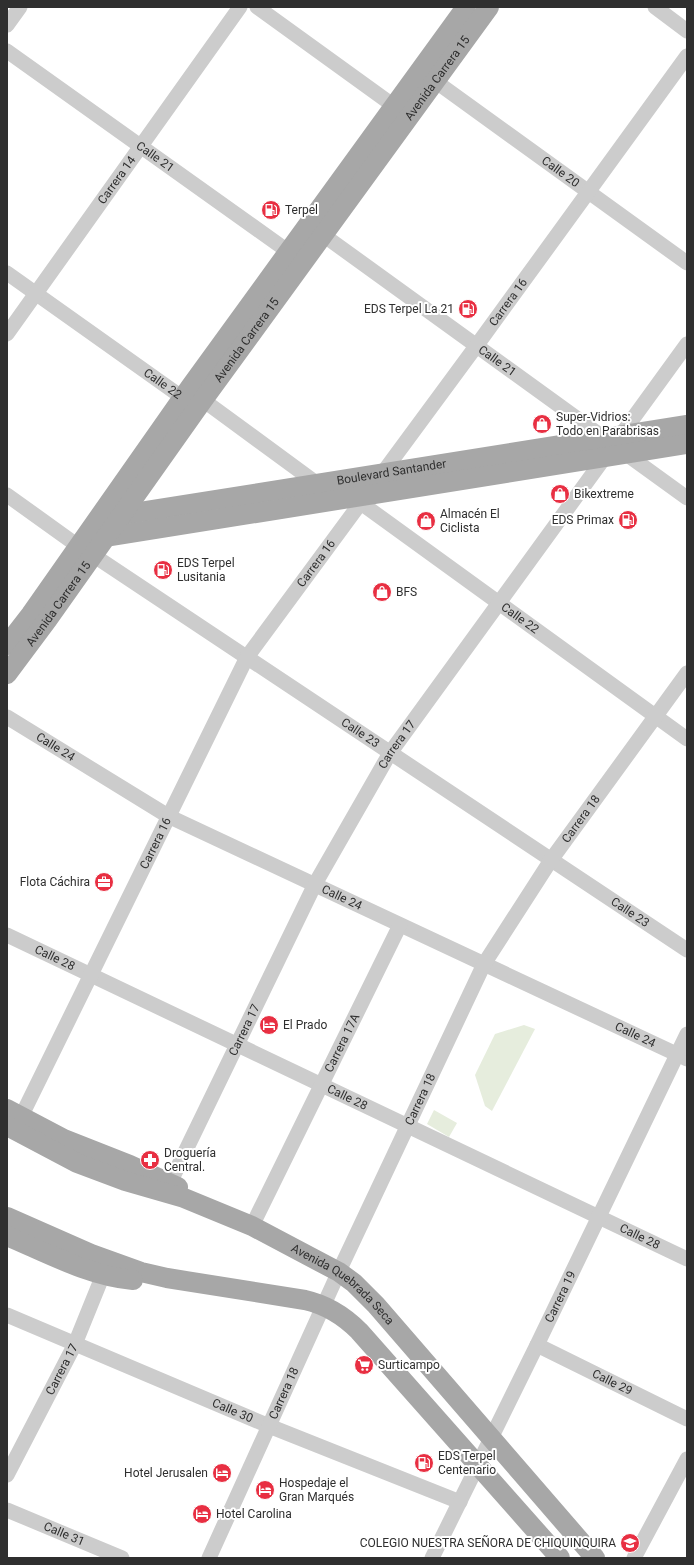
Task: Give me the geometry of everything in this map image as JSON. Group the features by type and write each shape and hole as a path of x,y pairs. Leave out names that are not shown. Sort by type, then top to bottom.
{"main road":[{"name":"Avenida Carrera 15","path":"7,645 86,551 106,537 122,515 203,400 296,257 316,229 394,106 466,7"},
{"name":"Avenida Carrera 15","path":"316,229 435,81 489,7"},
{"name":"Avenida Carrera 15","path":"7,674 39,632 86,551 97,519 182,398 296,257"},
{"name":"Boulevard Santander","path":"106,537 355,499 614,446 687,425"},
{"name":"Boulevard Santander","path":"97,519 382,473 614,446 687,444"},
{"name":"Avenida Quebrada Seca","path":"12,1117 77,1163 125,1181 184,1198 252,1226 339,1272 364,1292 595,1558"},
{"path":"12,1117 170,1183 252,1226"},
{"path":"7,1217 101,1263"},
{"path":"7,1236 84,1269 101,1263"},
{"name":"Avenida Quebrada Seca","path":"101,1263 131,1280 192,1282 305,1300 324,1305 339,1314 359,1331 560,1558"}],"street":[{"path":"7,25 20,7"},
{"name":"Carrera 14","path":"7,334 240,7"},
{"path":"257,7 394,106"},
{"path":"654,7 687,31"},
{"name":"Calle 21","path":"7,51 296,257"},
{"name":"Carrera 16","path":"12,1117 91,975 247,657 355,499 382,473 687,56"},
{"name":"Calle 20","path":"435,81 687,263"},
{"name":"Calle 21","path":"316,229 687,498"},
{"name":"Calle 22","path":"7,273 182,398 203,400 318,484 355,499 687,739"},
{"name":"Carrera 17","path":"170,1183 315,884 390,753 687,344"},
{"name":"Calle 23","path":"7,496 86,551 687,950"},
{"name":"Carrera 18","path":"209,1558 339,1272 484,964 551,860 687,673"},
{"name":"Calle 24","path":"7,717 168,816 682,1056"},
{"name":"Carrera 17A","path":"252,1226 400,925"},
{"name":"Calle 28","path":"7,935 687,1259"},
{"name":"Carrera 19","path":"432,1558 599,1217 682,1056 687,1034"},
{"name":"Carrera 17","path":"7,1475 75,1344 101,1263"},
{"name":"Calle 30","path":"7,1315 269,1426 460,1502"},
{"name":"Calle 29","path":"537,1345 687,1419"},
{"path":"634,1558 687,1459"},
{"name":"Calle 31","path":"7,1510 122,1558"}],"green space":[{"path":"524,1025 535,1029 492,1111 485,1106 475,1075 495,1034"},
{"path":"434,1110 457,1123 449,1137 427,1124"}],"place":[{"name":"Terpel","path":"271,210"},
{"name":"EDS Terpel La 21","path":"468,309"},
{"name":"Super-Vidrios: Todo en Parabrisas","path":"542,424"},
{"name":"Bikextreme","path":"560,494"},
{"name":"EDS Primax","path":"628,520"},
{"name":"Almacén El Ciclista","path":"426,521"},
{"name":"EDS Terpel Lusitania","path":"163,570"},
{"name":"BFS","path":"382,592"},
{"name":"Flota Cáchira","path":"104,882"},
{"name":"El Prado","path":"269,1025"},
{"name":"Droguería Central.","path":"150,1160"},
{"name":"Surticampo","path":"364,1365"},
{"name":"EDS Terpel Centenario","path":"424,1463"},
{"name":"Hotel Jerusalen","path":"222,1473"},
{"name":"Hospedaje el Gran Marqués","path":"265,1490"},
{"name":"Hotel Carolina","path":"202,1514"},
{"name":"COLEGIO NUESTRA SEÑORA DE CHIQUINQUIRA","path":"630,1543"}]}
